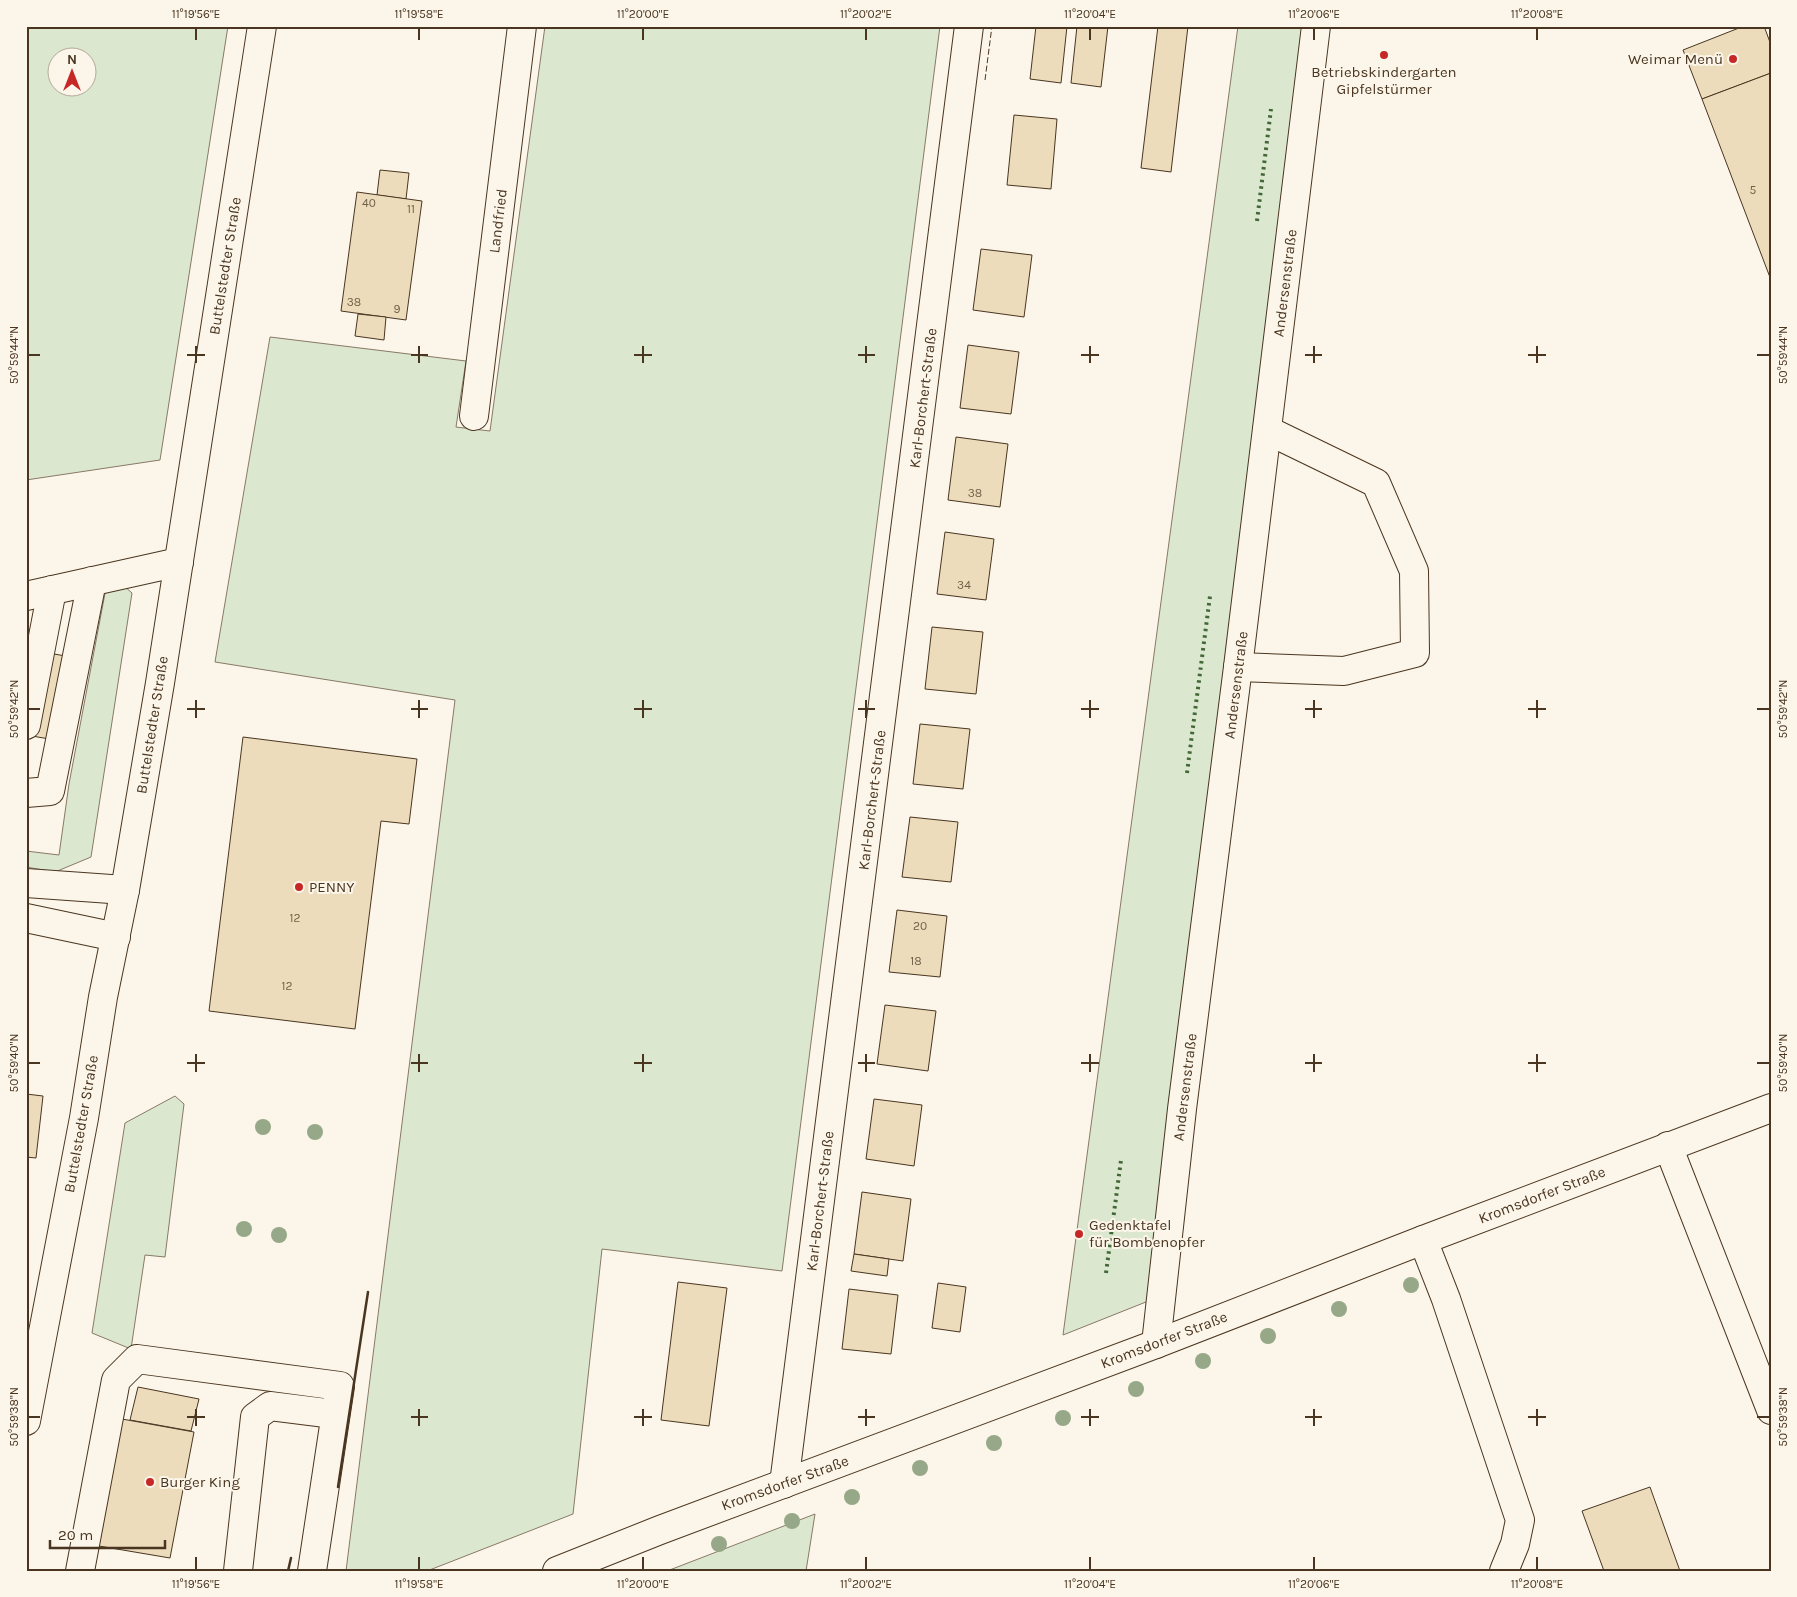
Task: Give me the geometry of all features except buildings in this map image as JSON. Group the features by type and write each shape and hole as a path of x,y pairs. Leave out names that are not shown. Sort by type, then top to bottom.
{"street":[{"name":"Buttelstedter Straße","path":"26,1421 84,1118 103,997 124,890 179,562 262,26"},
{"name":"Landfried","path":"474,416 522,26"},
{"name":"Karl-Borchert-Straße","path":"784,1484 969,26"},
{"name":"Andersenstraße","path":"1156,1344 1182,1109 1316,26"},
{"path":"1238,667 1344,671 1415,653 1414,571 1376,483 1267,430"},
{"path":"26,725 39,593 179,562"},
{"path":"26,794 50,791 92,582"},
{"path":"26,883 124,890"},
{"path":"26,918 116,937"},
{"name":"Kromsdorfer Straße","path":"557,1571 660,1530 1156,1344 1771,1108"},
{"path":"1668,1146 1771,1410"},
{"path":"1423,1240 1446,1300 1520,1520 1515,1544 1504,1571"},
{"path":"80,1571 116,1380 137,1359 340,1386 334,1414 312,1571"},
{"path":"238,1571 255,1417 270,1406 334,1414"}],"green space":[{"path":"26,26 228,26 160,460 26,480"},
{"path":"545,26 940,26 782,1271 602,1249 573,1514 427,1571 346,1571 455,700 215,662 270,337 466,361 456,427 490,431"},
{"path":"1238,26 1316,26 1161,1296 1063,1335"},
{"path":"123,585 132,593 91,857 55,872 26,867 26,851 59,855 69,784 106,588"},
{"path":"175,1096 184,1104 165,1257 145,1255 131,1349 92,1333 125,1123"},
{"path":"815,1514 806,1571 667,1571"}],"hedge":[{"path":"1257,221 1271,109"},
{"path":"1187,773 1210,596"},
{"path":"1106,1273 1121,1160"}],"fence":[{"path":"985,80 992,26"}],"wall":[{"path":"338,1487 368,1292"},
{"path":"288,1571 291,1558"}],"place":[{"name":"Betriebskindergarten Gipfelstürmer","path":"1384,55"},
{"name":"Weimar Menü","path":"1733,59"},
{"name":"PENNY","path":"299,887"},
{"name":"Gedenktafel für Bombenopfer","path":"1079,1234"},
{"name":"Burger King","path":"150,1482"}]}
